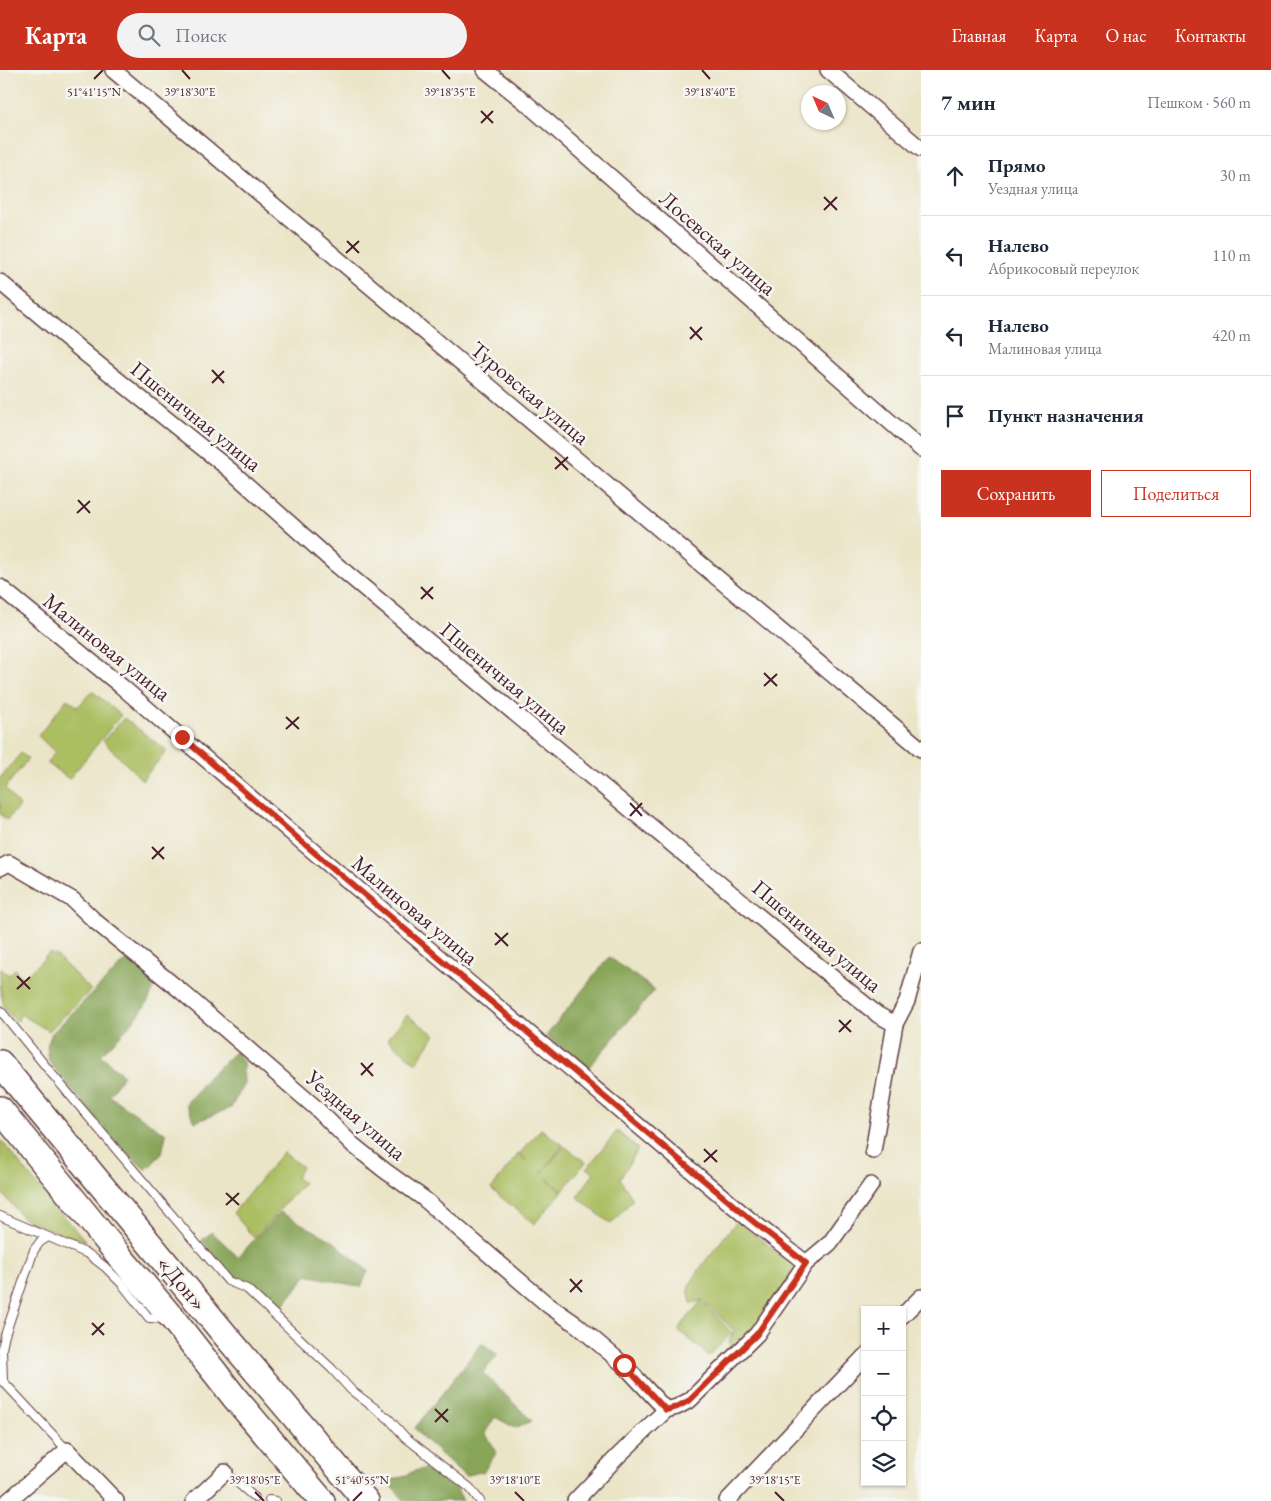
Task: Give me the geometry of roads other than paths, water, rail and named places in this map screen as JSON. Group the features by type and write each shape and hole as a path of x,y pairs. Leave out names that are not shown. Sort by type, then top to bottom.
{"highway":[{"name":"«Дон»","path":"0,1063 366,1501"},
{"name":"«Дон»","path":"0,1109 173,1319 235,1398 322,1501"}],"street":[{"name":"Туровская улица","path":"113,70 921,749"},
{"name":"Лосевская улица","path":"485,70 540,115 921,449"},
{"path":"828,70 921,149"},
{"name":"Пшеничная улица","path":"0,282 230,470 334,562 850,992 878,1014 895,1024"},
{"name":"Малиновая улица","path":"0,587 144,705 309,848 734,1206 806,1263"},
{"name":"Уездная улица","path":"4,866 73,900 96,922 181,991 303,1097 354,1145 384,1170 423,1198 548,1305 577,1325 624,1365 666,1410"},
{"path":"874,1151 895,1024 907,1001 921,951"},
{"path":"575,1501 666,1410 690,1400 757,1334 806,1263 830,1243 871,1185"},
{"path":"906,1312 921,1297"},
{"path":"727,1501 861,1360"},
{"path":"8,1501 67,1450 116,1501"},
{"path":"194,1501 225,1472"}],"lane":[{"path":"0,1010 228,1281 247,1289 332,1368 351,1390 389,1419 405,1437 470,1488 480,1501"},
{"path":"0,1216 88,1254 122,1284 149,1318 173,1319"},
{"path":"48,1237 40,1242 34,1250 5,1334 2,1349 2,1380 67,1450"},
{"path":"225,1472 255,1498"}]}
